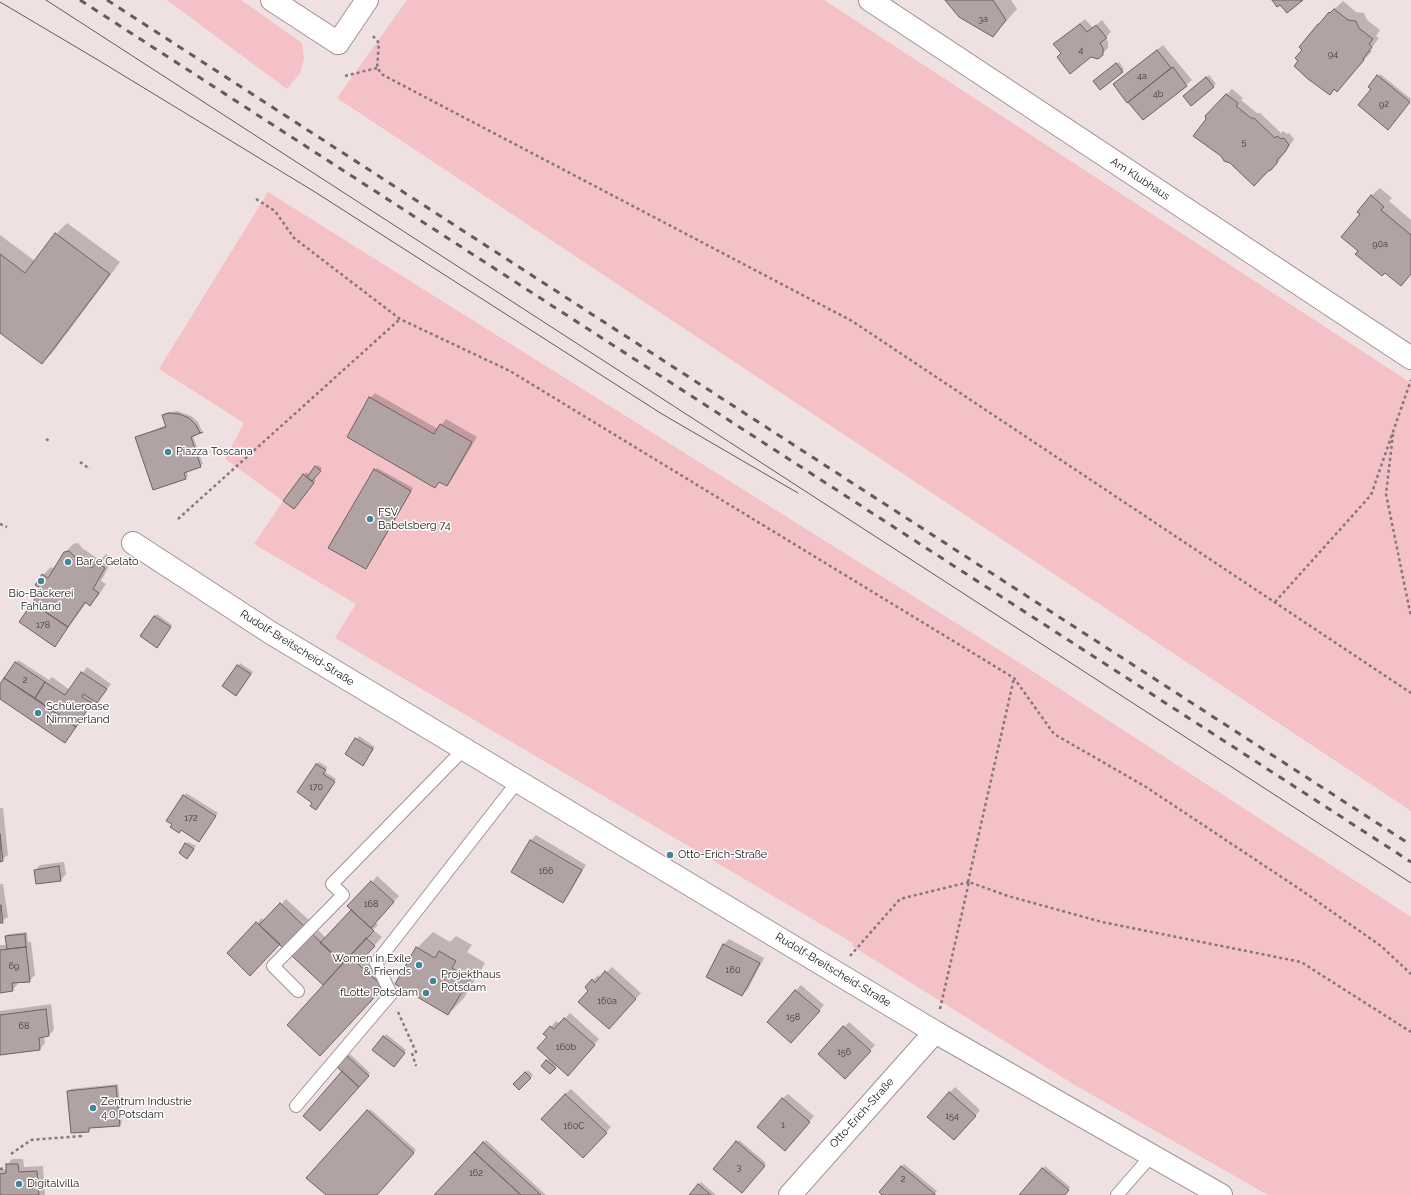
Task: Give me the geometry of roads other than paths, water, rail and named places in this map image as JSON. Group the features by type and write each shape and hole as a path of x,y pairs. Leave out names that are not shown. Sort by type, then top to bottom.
{"street":[{"path":"272,0 338,43 367,0"},
{"name":"Am Klubhaus","path":"870,0 1411,358"},
{"name":"Rudolf-Breitscheid-Straße","path":"133,543 271,633 935,1032 1150,1156 1221,1195"},
{"name":"Otto-Erich-Straße","path":"790,1195 935,1032"}],"lane":[{"path":"298,990 273,966 343,895 332,884 464,749"},
{"path":"296,1106 391,994 376,962 518,781"},
{"path":"1117,1195 1150,1156"}],"tram line":[{"path":"46,0 1411,883"},
{"path":"0,2 315,192 662,414 798,493"}],"railway":[{"path":"80,0 1411,862"},
{"path":"107,0 1411,845"}],"place":[{"name":"Piazza Toscana","path":"168,452"},
{"name":"FSV Babelsberg 74","path":"370,519"},
{"name":"Bar e Gelato","path":"68,562"},
{"name":"Bio-Bäckerei Fahland","path":"41,581"},
{"name":"Schüleroase Nimmerland","path":"38,713"},
{"name":"Otto-Erich-Straße","path":"670,855"},
{"name":"Women in Exile & Friends","path":"419,965"},
{"name":"Projekthaus Potsdam","path":"433,981"},
{"name":"fLotte Potsdam","path":"426,993"},
{"name":"Zentrum Industrie 4.0 Potsdam","path":"93,1108"},
{"name":"Digitalvilla","path":"19,1184"}]}
